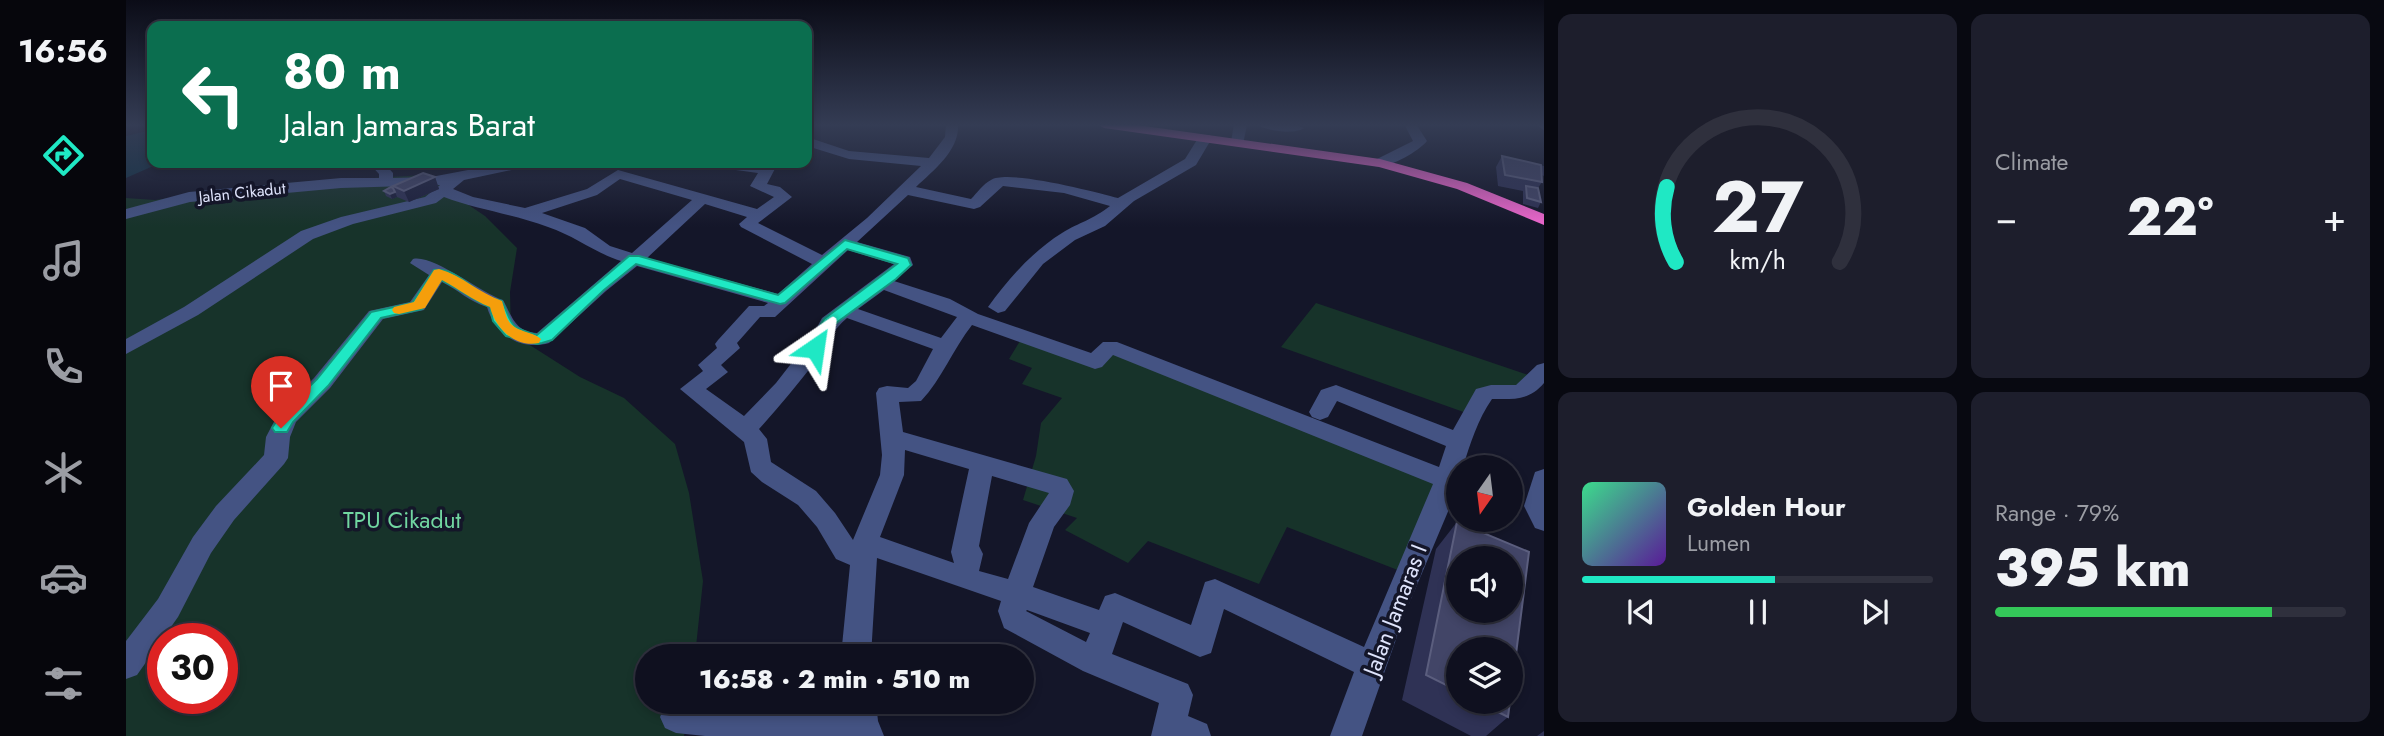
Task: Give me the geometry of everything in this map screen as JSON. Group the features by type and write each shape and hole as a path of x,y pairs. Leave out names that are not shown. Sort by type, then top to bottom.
{"highway":[{"path":"1349,158 1380,163 1450,181 1544,220"}],"street":[{"path":"908,158 932,163"},
{"path":"936,158 873,220 822,262 768,313 756,310 724,344 730,348 708,365 717,372 691,389 755,439 760,466 771,477 807,498 826,520 845,551 865,551 962,578 1107,626"},
{"path":"998,307 1037,260 1069,236 1110,216 1121,204 1193,158"},
{"path":"1380,163 1386,158"},
{"path":"381,168 386,173 386,183"},
{"name":"Jalan Cikadut","path":"129,208 189,197 317,184 431,182 460,170 475,174 503,168"},
{"path":"768,168 758,186 781,192 784,197 747,224 822,262"},
{"path":"126,348 191,311 307,235 347,220 430,200 444,191 460,170"},
{"path":"526,213 592,192 618,174 759,215"},
{"path":"903,190 974,204 996,183 1002,181 1065,188 1121,204"},
{"path":"444,191 469,201 526,213 579,232 604,250 780,300"},
{"path":"419,264 470,289 478,298 496,304 500,321 511,332 537,340 547,337 599,287 656,243 704,197"},
{"path":"745,429 784,388 820,340 829,322 904,265 904,261 845,244"},
{"path":"126,665 168,608 202,545 225,513 276,458 278,437 287,418 322,383 376,315 417,306 439,273"},
{"path":"881,283 943,303 968,314 969,317 1095,362 1110,346 1446,480"},
{"path":"842,310 946,346"},
{"path":"857,644 865,551 892,475 894,455 887,393 913,396 924,385 946,346 969,317"},
{"name":"Jalan Jamaras I","path":"1455,455 1484,394 1519,392 1528,388 1544,370"},
{"path":"1320,412 1329,395 1336,391 1459,442"},
{"path":"891,438 1058,486 1062,491 1061,498 1042,523 1012,611 1014,619 1094,661 1177,695 1177,732"},
{"path":"962,578 970,554 964,552 982,462"},
{"path":"1544,478 1536,501 1540,517 1544,521"},
{"name":"Jalan Jamaras I","path":"1346,736 1392,611 1446,482"},
{"path":"1094,661 1115,605 1199,643 1215,591 1373,666"},
{"path":"676,717 810,730 835,729 863,720"}],"green space":[{"name":"TPU Cikadut","path":"424,175 485,216 517,248 510,292 511,333 580,377 624,398 675,444 689,493 703,581 696,644 635,644 635,714 687,714 684,736 126,736 126,198 155,200 270,184"},
{"path":"1316,303 1537,378 1528,388 1484,394 1472,415 1281,347"},
{"path":"1023,336 1095,362 1110,346 1446,480 1446,482 1408,574 1287,527 1259,584 1148,541 1128,563 1065,530 1077,518 1023,500 1036,456 1041,423 1062,398 1022,384 1032,368 1009,359"}],"water":[{"path":"126,158 147,158 149,168 126,178"}],"building":[{"path":"1502,158 1512,158 1541,165 1542,182 1505,175"},
{"path":"423,173 435,177 404,191 393,186"},
{"path":"1526,186 1538,188 1541,202 1527,198"},
{"path":"391,187 395,192 390,194 384,191"},
{"path":"1455,532 1481,532 1515,546 1452,546"},
{"path":"1523,550 1529,552 1523,599"},
{"path":"1446,576 1446,623 1520,623 1518,637 1446,637 1446,685 1426,675"}],"slow traffic":[{"path":"399,310 420,304 439,273 470,289 478,298 496,304 500,321 511,332 534,339"}],"route":[{"path":"281,428 287,418 322,383 376,315 420,304 439,273 470,289 478,298 496,304 500,321 511,332 537,340 547,337 599,287 634,259 780,300 845,244 904,261 904,265 891,276 829,322 815,348"}]}
